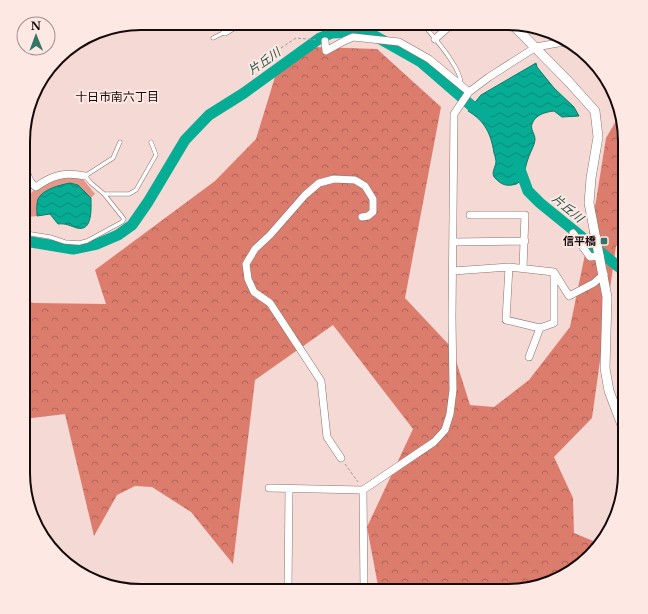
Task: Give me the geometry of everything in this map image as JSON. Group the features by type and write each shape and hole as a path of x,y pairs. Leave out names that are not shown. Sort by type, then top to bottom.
{"street":[{"path":"435,39 445,30"},
{"path":"519,31 595,111 598,137 590,178 589,203 608,297 605,368 609,391 618,415"},
{"path":"325,41 326,51 353,37 399,42 429,59 461,87 469,92"},
{"path":"269,488 363,490 434,442 445,430 450,414 453,390 452,317 454,114 469,92 489,77 536,47 560,43"},
{"path":"30,180 36,187 52,177 72,173 85,176"},
{"path":"341,458 327,437 321,381 270,303 254,292 248,279 246,264 255,249 270,235 305,195 319,183 334,179 349,179 355,180 365,186 373,199 373,212 368,216 362,217"},
{"path":"470,215 525,216 523,268"},
{"path":"573,233 590,256 600,256"},
{"path":"453,242 525,241"},
{"path":"453,271 509,267 554,272"},
{"path":"509,267 506,320 540,328 554,323 554,272"},
{"path":"554,272 569,296 594,283 604,274"},
{"path":"529,357 540,328"},
{"path":"288,584 289,489"},
{"path":"363,490 364,584"}],"lane":[{"path":"428,30 446,53 461,76 461,87"},
{"path":"212,38 225,32"},
{"path":"30,234 50,237 65,242 79,243 87,241 122,222 124,219 104,194 85,176 113,158 120,142"},
{"path":"104,194 129,194 136,190 156,155 151,142"}],"path":[{"path":"281,48 296,38 325,41"},
{"path":"594,227 618,237"},
{"path":"341,458 363,490"}],"shaded area":[{"path":"64,175 83,179 95,194 91,198 75,184 38,200 37,216 30,217 31,193 44,183"}],"green space":[{"path":"314,47 377,49 441,107 405,298 452,348 470,405 494,407 529,380 570,327 596,201 606,138 616,121 618,134 618,246 616,246 592,418 554,457 573,498 574,533 595,542 586,552 563,569 550,576 514,584 378,584 367,527 413,429 333,325 255,380 233,564 191,512 152,487 135,486 117,495 94,536 65,414 30,418 30,302 106,304 95,270 215,181 256,139 275,77"}],"water":[{"path":"536,63 537,67 554,88 574,107 579,116 562,117 554,111 544,113 535,118 533,121 532,130 535,141 522,179 516,184 505,185 498,181 493,175 496,160 489,134 479,119 468,111 481,95"},
{"path":"70,183 78,185 91,198 90,218 86,226 77,228 66,224 58,224 50,214 37,216 37,203 40,196 52,188"}],"waterway":[{"name":"片丘川","path":"30,242 73,249 97,244 118,235 132,225 148,202 185,140 209,115 244,93 320,38 332,33 352,32 375,36 421,62 473,107 485,115"},
{"name":"片丘川","path":"518,164 528,191 540,203 618,266"}],"place":[{"name":"信平橋","path":"604,241"}],"district":[{"name":"十日市南六丁目","path":"117,96"}]}
